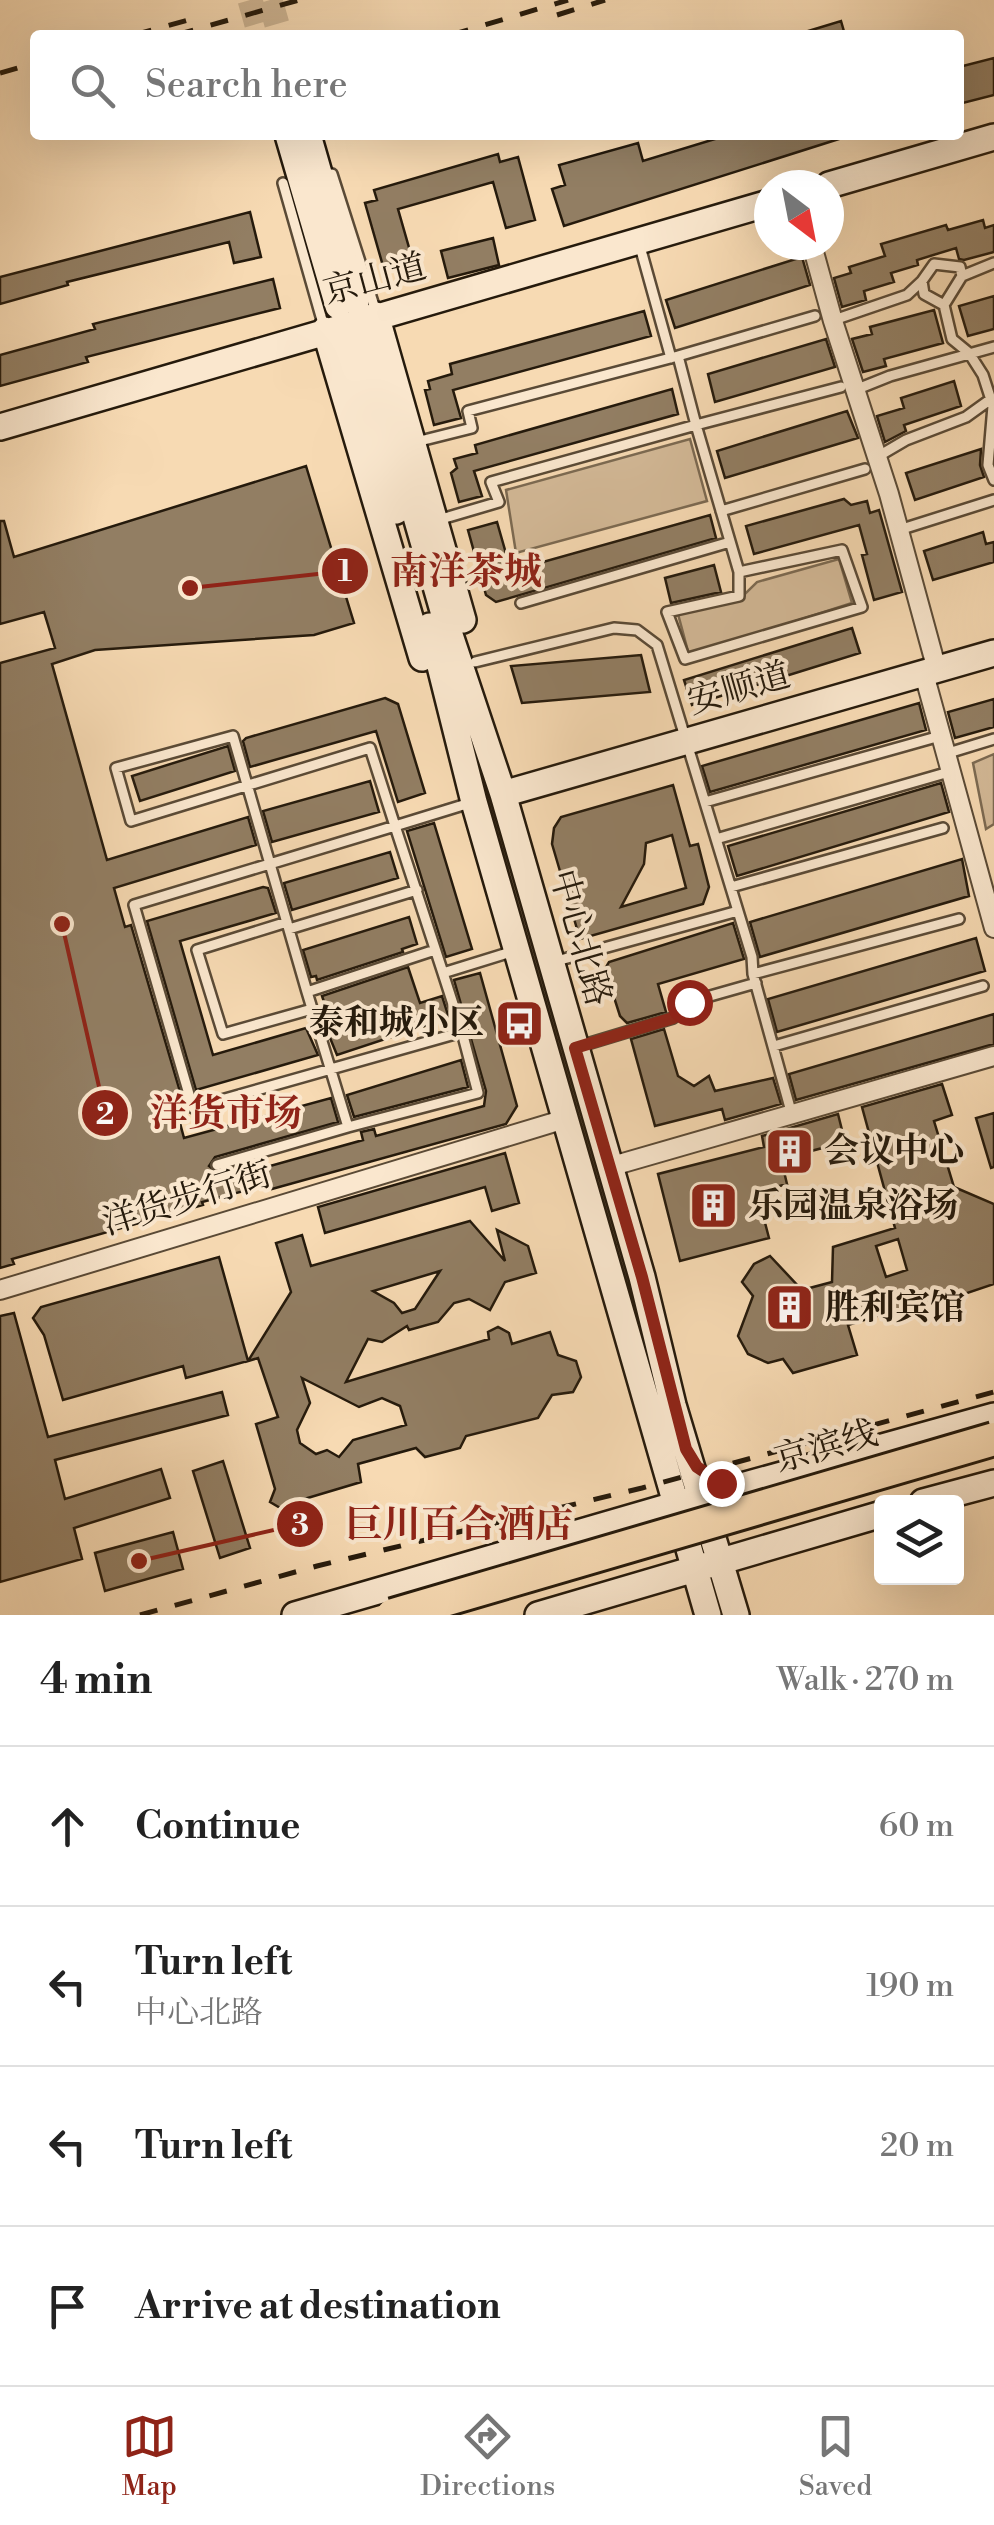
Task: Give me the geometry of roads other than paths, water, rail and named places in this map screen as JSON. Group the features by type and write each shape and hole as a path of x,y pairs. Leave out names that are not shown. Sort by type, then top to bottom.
{"highway":[{"name":"京滨线","path":"392,1615 994,1439"},
{"name":"京滨线","path":"464,1615 994,1460"}],"main road":[{"path":"844,182 994,137"},
{"path":"290,140 414,443 484,691 493,766"},
{"path":"309,140 357,308"},
{"name":"京山道","path":"0,427 346,337 357,308 639,240 754,207"},
{"name":"中心北路","path":"346,337 503,794 609,1167 687,1501 694,1568 708,1615"},
{"name":"中心北路","path":"346,337 437,709 467,774 565,1119 674,1452"},
{"name":"安顺道","path":"503,794 994,653"},
{"path":"294,1615 994,1416"},
{"path":"674,1452 713,1480 728,1485 751,1484"},
{"path":"948,1495 994,1482"},
{"name":"中心北路","path":"687,1501 713,1534 736,1615"},
{"path":"538,1615 874,1516"},
{"path":"713,1534 740,1543 772,1545"},
{"path":"736,1615 734,1593 742,1570 756,1554 772,1545"}],"street":[{"path":"814,260 824,319 871,463 899,530 944,754 988,886 994,928"},
{"path":"609,1167 994,1056"},
{"name":"洋货步行街","path":"0,1290 565,1119"}],"lane":[{"path":"332,174 357,308"},
{"path":"284,183 346,337"},
{"path":"639,240 739,572 739,596 668,612 685,659 862,607 842,550 739,572"},
{"path":"994,262 962,276 944,305 952,339 983,374 992,399 988,464 994,480"},
{"path":"414,443 472,428 468,412 906,295 922,282 934,264 960,266 962,276"},
{"path":"922,282 924,294 944,305"},
{"path":"436,521 499,502 491,482 994,346"},
{"path":"721,510 871,463 906,440 966,418 992,399"},
{"path":"899,530 994,500"},
{"path":"521,603 730,542"},
{"path":"475,662 614,628 638,630 657,645 752,957 754,978 792,1115"},
{"path":"217,1164 478,1093 370,748 248,786 131,821 116,768 234,736 248,786 271,864 312,1009 328,1070 348,1127"},
{"path":"716,838 994,739"},
{"path":"705,802 944,754"},
{"path":"462,1032 193,1108 134,905 474,802"},
{"path":"731,887 943,828"},
{"path":"312,1009 223,1034 197,950 417,890"},
{"path":"550,963 738,911"},
{"path":"575,1048 673,1018 689,1002 754,978 959,920"},
{"path":"307,992 435,950"},
{"path":"443,973 517,951"},
{"path":"774,1046 983,986"}],"tunnel":[{"path":"250,0 259,30"},
{"path":"270,0 279,30"}],"railway":[{"path":"194,30 299,0"},
{"path":"468,30 568,0"},
{"path":"557,15 605,0"},
{"path":"152,30 192,19"},
{"path":"0,73 30,64"},
{"path":"140,1615 317,1566 642,1488 994,1392"}],"place":[{"name":"南洋茶城","path":"190,588"},
{"name":"洋货市场","path":"62,924"},
{"name":"泰和城小区","path":"519,1023"},
{"name":"会议中心","path":"789,1151"},
{"name":"乐园温泉浴场","path":"713,1206"},
{"name":"胜利宾馆","path":"790,1308"},
{"name":"巨川百合酒店","path":"139,1561"}]}
